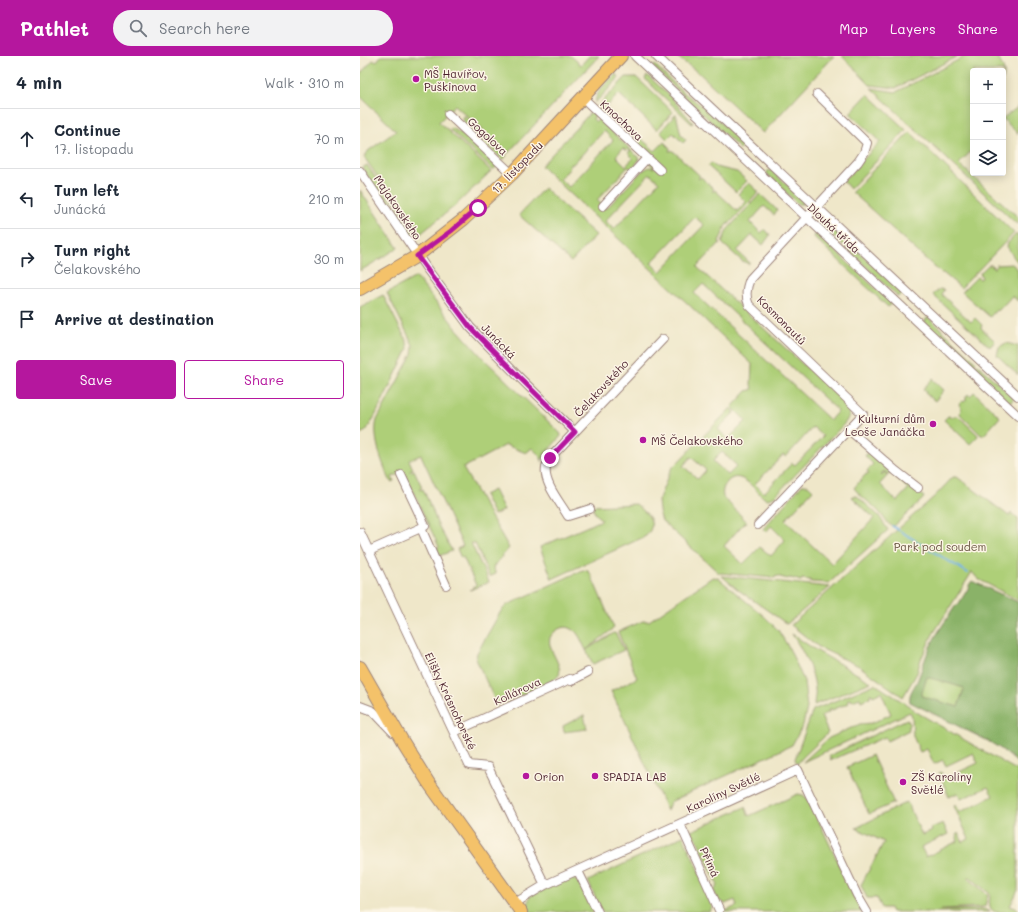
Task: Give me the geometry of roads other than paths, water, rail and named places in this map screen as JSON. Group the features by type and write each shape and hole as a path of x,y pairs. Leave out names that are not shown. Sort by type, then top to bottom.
{"main road":[{"name":"17. listopadu","path":"360,289 417,256 464,219 512,174 621,56"},
{"path":"361,673 402,742 446,808 518,908"}],"street":[{"name":"Dlouhá třída","path":"635,56 1018,416"},
{"name":"Dlouhá třída","path":"656,56 1018,396"},
{"name":"Dlouhá třída","path":"816,206 858,162 864,153 867,143 817,94"},
{"name":"Kmochova","path":"582,98 660,170"},
{"name":"Gogolova","path":"448,114 512,174"},
{"path":"603,206 647,158"},
{"name":"Majakovského","path":"360,171 417,256"},
{"path":"806,217 816,206"},
{"name":"Kosmonautů","path":"758,525 863,414 749,305 746,299 747,286 750,278 806,217"},
{"name":"Junácká","path":"417,256 470,327 575,432"},
{"name":"Čelakovského","path":"590,509 568,516 549,485 546,474 546,466 550,458 663,339"},
{"path":"848,429 918,488"},
{"path":"369,551 425,526 401,475"},
{"path":"421,528 446,585"},
{"name":"Elišky Krásnohorské","path":"360,532 469,765 488,767 544,885"},
{"name":"Kollárova","path":"454,732 570,679 571,681 588,672"},
{"path":"360,706 373,711 402,742"},
{"name":"Karolíny Světlé","path":"518,908 544,885 578,871 798,770 856,895 867,912"},
{"name":"Přímá","path":"680,824 719,910"},
{"path":"578,871 598,912"}],"waterway":[{"path":"892,526 968,573"}],"place":[{"name":"MŠ Havířov, Puškinova","path":"416,79"},
{"name":"Kulturní dům Leoše Janáčka","path":"933,424"},
{"name":"MŠ Čelakovského","path":"643,440"},
{"name":"Orion","path":"526,776"},
{"name":"SPADIA LAB","path":"595,776"},
{"name":"ZŠ Karolíny Světlé","path":"903,782"}],"park label":[{"name":"Park pod soudem","path":"940,546"}]}
